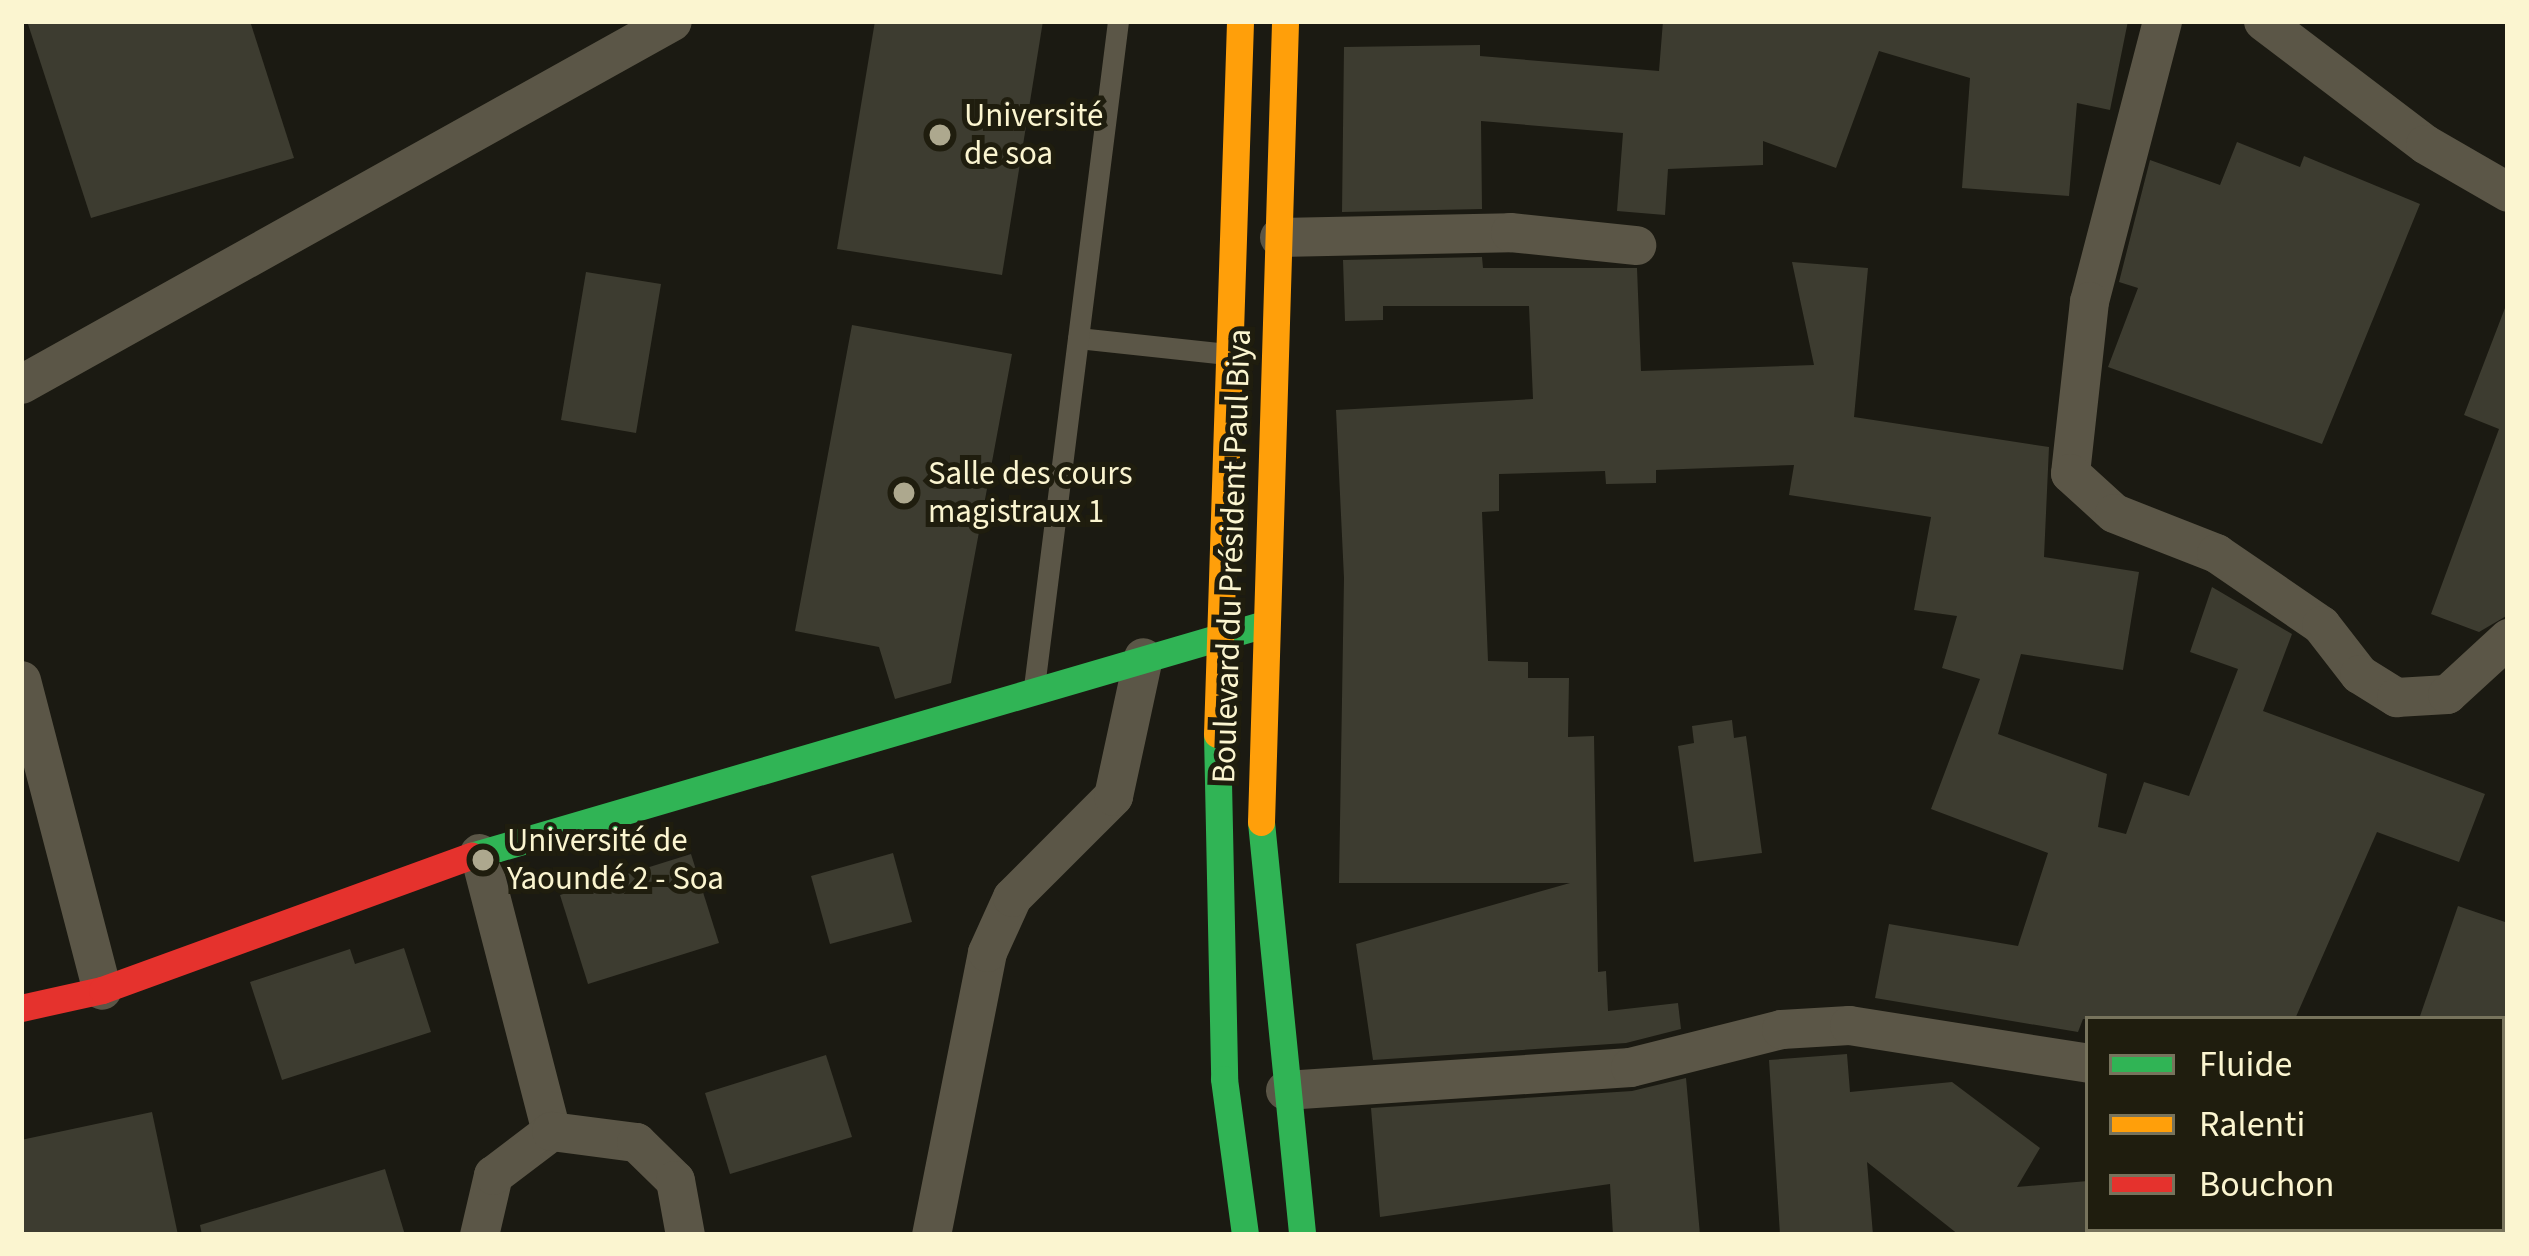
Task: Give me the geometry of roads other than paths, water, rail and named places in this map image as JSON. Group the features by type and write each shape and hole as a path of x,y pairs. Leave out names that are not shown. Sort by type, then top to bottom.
{"main road":[{"name":"Boulevard du Président Paul Biya","path":"1240,21 1219,638 1224,1079 1245,1235"},
{"name":"Boulevard du Président Paul Biya","path":"1285,21 1256,771 1302,1235"},
{"path":"21,1008 102,989 479,853 1265,624"}],"street":[{"path":"21,384 673,21"},
{"path":"2162,21 2089,301 2070,473 2114,513 2216,553 2321,625 2359,674 2396,697 2447,694 2508,638"},
{"path":"2263,21 2426,144 2508,192"},
{"path":"1279,237 1510,232 1636,245"},
{"path":"931,1235 987,952 1012,897 1113,796 1143,657"},
{"path":"21,680 102,989"},
{"path":"479,853 551,1131"},
{"path":"1285,1090 1630,1067 1781,1029 1849,1025 2085,1064"},
{"path":"478,1235 493,1174 551,1131 636,1142 675,1180 685,1235"}],"lane":[{"path":"1033,691 1118,21"},
{"path":"1078,338 1228,354"}],"place":[{"name":"Université de soa","path":"940,135"},
{"name":"Salle des cours magistraux 1","path":"904,493"},
{"name":"Université de Yaoundé 2 - Soa","path":"483,860"}]}
